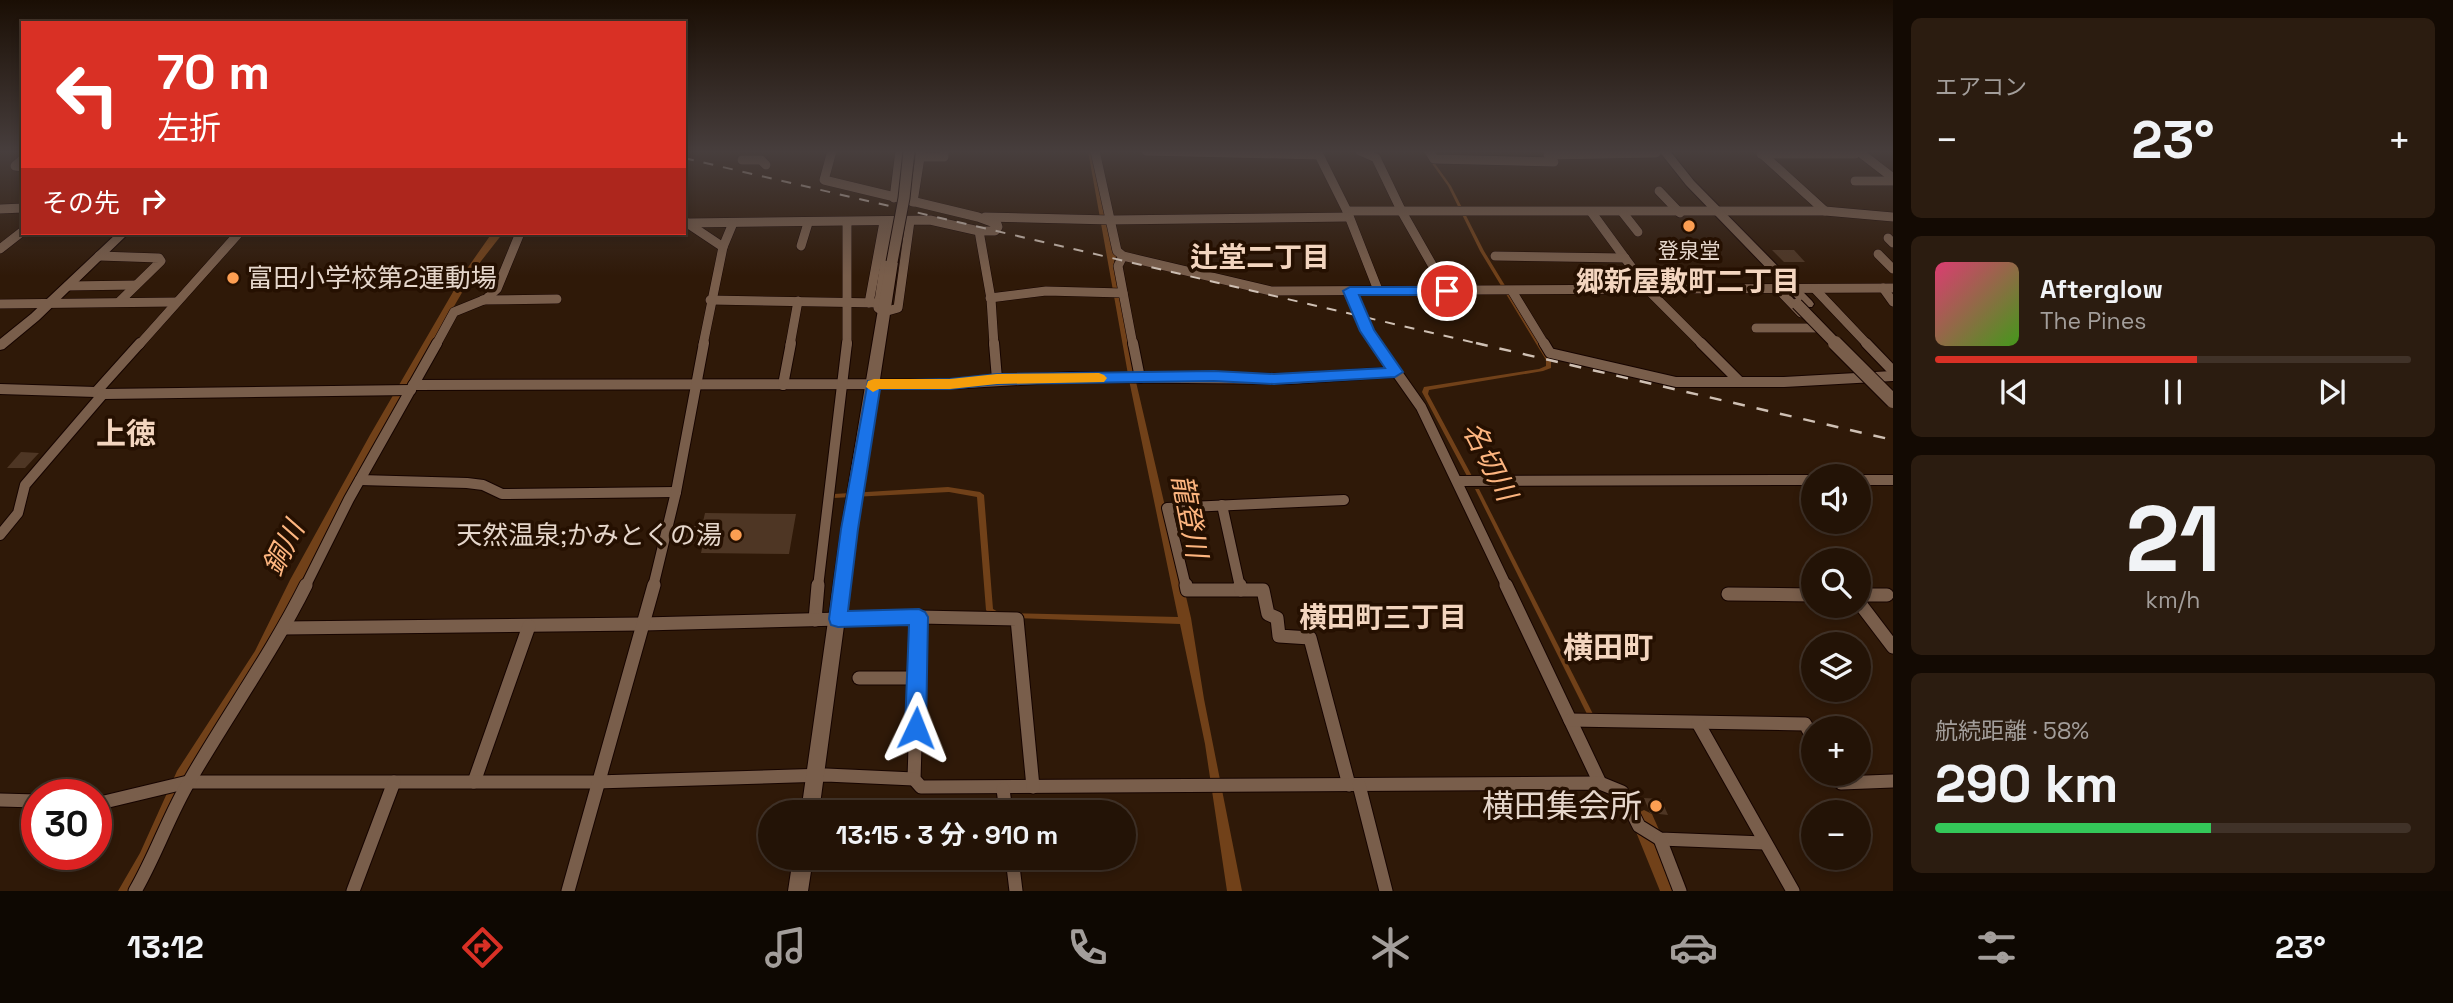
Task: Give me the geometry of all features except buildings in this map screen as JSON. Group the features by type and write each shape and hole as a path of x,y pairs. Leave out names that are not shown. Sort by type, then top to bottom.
{"street":[{"path":"686,222 847,223 930,220 979,231 995,231 998,228 997,223 978,217 878,193"},
{"path":"894,198 895,193"},
{"path":"877,306 892,262 905,193"},
{"path":"913,202 915,193"},
{"path":"1105,193 1117,251 1123,256 1271,291 1888,288 1893,302"},
{"path":"1337,193 1378,290"},
{"path":"1393,193 1447,291"},
{"path":"1661,193 1680,213"},
{"path":"1697,193 1785,290 1815,328 1893,411"},
{"path":"1804,193 1825,211"},
{"path":"0,209 21,208"},
{"path":"978,217 1111,219 1402,212 1825,211 1893,217"},
{"path":"1592,213 1649,290 1738,380"},
{"path":"1623,213 1638,232"},
{"path":"710,300 847,301 898,308 910,221"},
{"path":"812,800 849,529 874,384 877,306 887,222"},
{"path":"686,223 723,247"},
{"path":"568,891 596,782 643,624 676,492 710,300 723,247 733,223"},
{"path":"801,246 808,223"},
{"path":"815,620 822,537 847,360 847,223"},
{"path":"979,231 990,298 997,379"},
{"path":"0,248 21,232"},
{"path":"0,345 68,286 121,235"},
{"path":"0,535 18,513 25,485 176,302 237,235"},
{"path":"135,891 151,864 188,782 284,628 360,480 454,313 483,300 497,289 519,235"},
{"path":"1878,254 1893,269"},
{"path":"99,256 159,258 161,261 119,302"},
{"path":"1123,256 1118,266 1140,378"},
{"path":"1495,256 1625,258"},
{"path":"68,286 136,285"},
{"path":"1815,289 1893,371"},
{"path":"1785,290 1893,389"},
{"path":"990,298 1046,291 1123,293"},
{"path":"1350,291 1367,331 1420,407 1458,481 1600,783"},
{"path":"1512,291 1550,353 1676,382 1864,379 1893,376"},
{"path":"483,300 557,299"},
{"path":"783,385 799,301"},
{"path":"0,303 176,302"},
{"path":"1803,304 1893,401"},
{"path":"1755,328 1815,328"},
{"path":"0,390 100,393 412,387 950,384 997,379 1214,376 1274,379 1395,372"},
{"path":"360,480 483,485 502,494 676,492"},
{"path":"1458,481 1801,480"},
{"path":"1871,480 1893,480"},
{"path":"1344,500 1167,508 1187,590 1264,590 1268,614 1277,618 1279,636 1310,638 1386,891"},
{"path":"1222,505 1241,590"},
{"path":"1728,594 1801,595"},
{"path":"1871,595 1887,595"},
{"path":"919,617 914,779 921,787 1003,789 1600,783 1622,792 1639,826 1660,839 1764,843"},
{"path":"284,628 529,626 919,617 1017,619 1033,787"},
{"path":"1871,618 1893,648"},
{"path":"474,782 529,626"},
{"path":"859,678 917,678"},
{"path":"1570,720 1801,724"},
{"path":"1698,723 1793,891"},
{"path":"112,802 188,782 596,782 815,775 914,779"},
{"path":"1871,782 1893,781"},
{"path":"353,891 394,782"},
{"path":"1003,789 1004,800"},
{"path":"0,800 21,801"},
{"path":"1660,839 1681,891"},
{"path":"799,891 802,870"},
{"path":"1013,870 1016,891"}],"shaded area":[{"path":"1095,193 1103,193 1117,255 1114,261 1133,369 1191,618 1242,891 1227,891 1205,744 1180,624 991,617 986,610 977,497 949,492 833,498 834,494 948,487 980,492 984,495 993,609 1000,613 1178,617 1129,380"},
{"path":"1451,193 1454,193 1484,251 1551,361 1551,368 1429,390 1428,394 1473,478 1468,478 1422,392 1424,387 1546,366 1546,360 1480,251"},
{"path":"491,235 501,235 478,265 449,315 130,891 118,891 140,853 177,771 255,651 290,580 370,435 464,273"},
{"path":"1475,489 1479,489 1595,718 1589,718"}],"waterway":[{"name":"名切川","path":"1644,822 1673,891"}],"railway":[{"path":"832,193 1484,345"},
{"path":"1476,343 1893,440"}],"slow traffic":[{"path":"873,387 874,384 950,384 997,379 1099,378"}],"place":[{"name":"登泉堂","path":"1689,226"},
{"name":"富田小学校第2運動場","path":"233,278"},
{"name":"天然温泉;かみとくの湯","path":"736,535"},
{"name":"横田集会所","path":"1656,806"}],"district":[{"name":"辻堂二丁目","path":"1260,257"},
{"name":"郷新屋敷町二丁目","path":"1688,281"},
{"name":"上徳","path":"126,433"},
{"name":"横田町三丁目","path":"1383,617"},
{"name":"横田町","path":"1608,647"}],"route":[{"path":"916,728 919,617 838,619 849,529 874,384 950,384 997,379 1214,376 1274,379 1395,372 1367,331 1350,291 1447,291"}],"water label":[{"name":"龍登川","path":"1190,516"},
{"name":"銅川","path":"283,548"}]}
